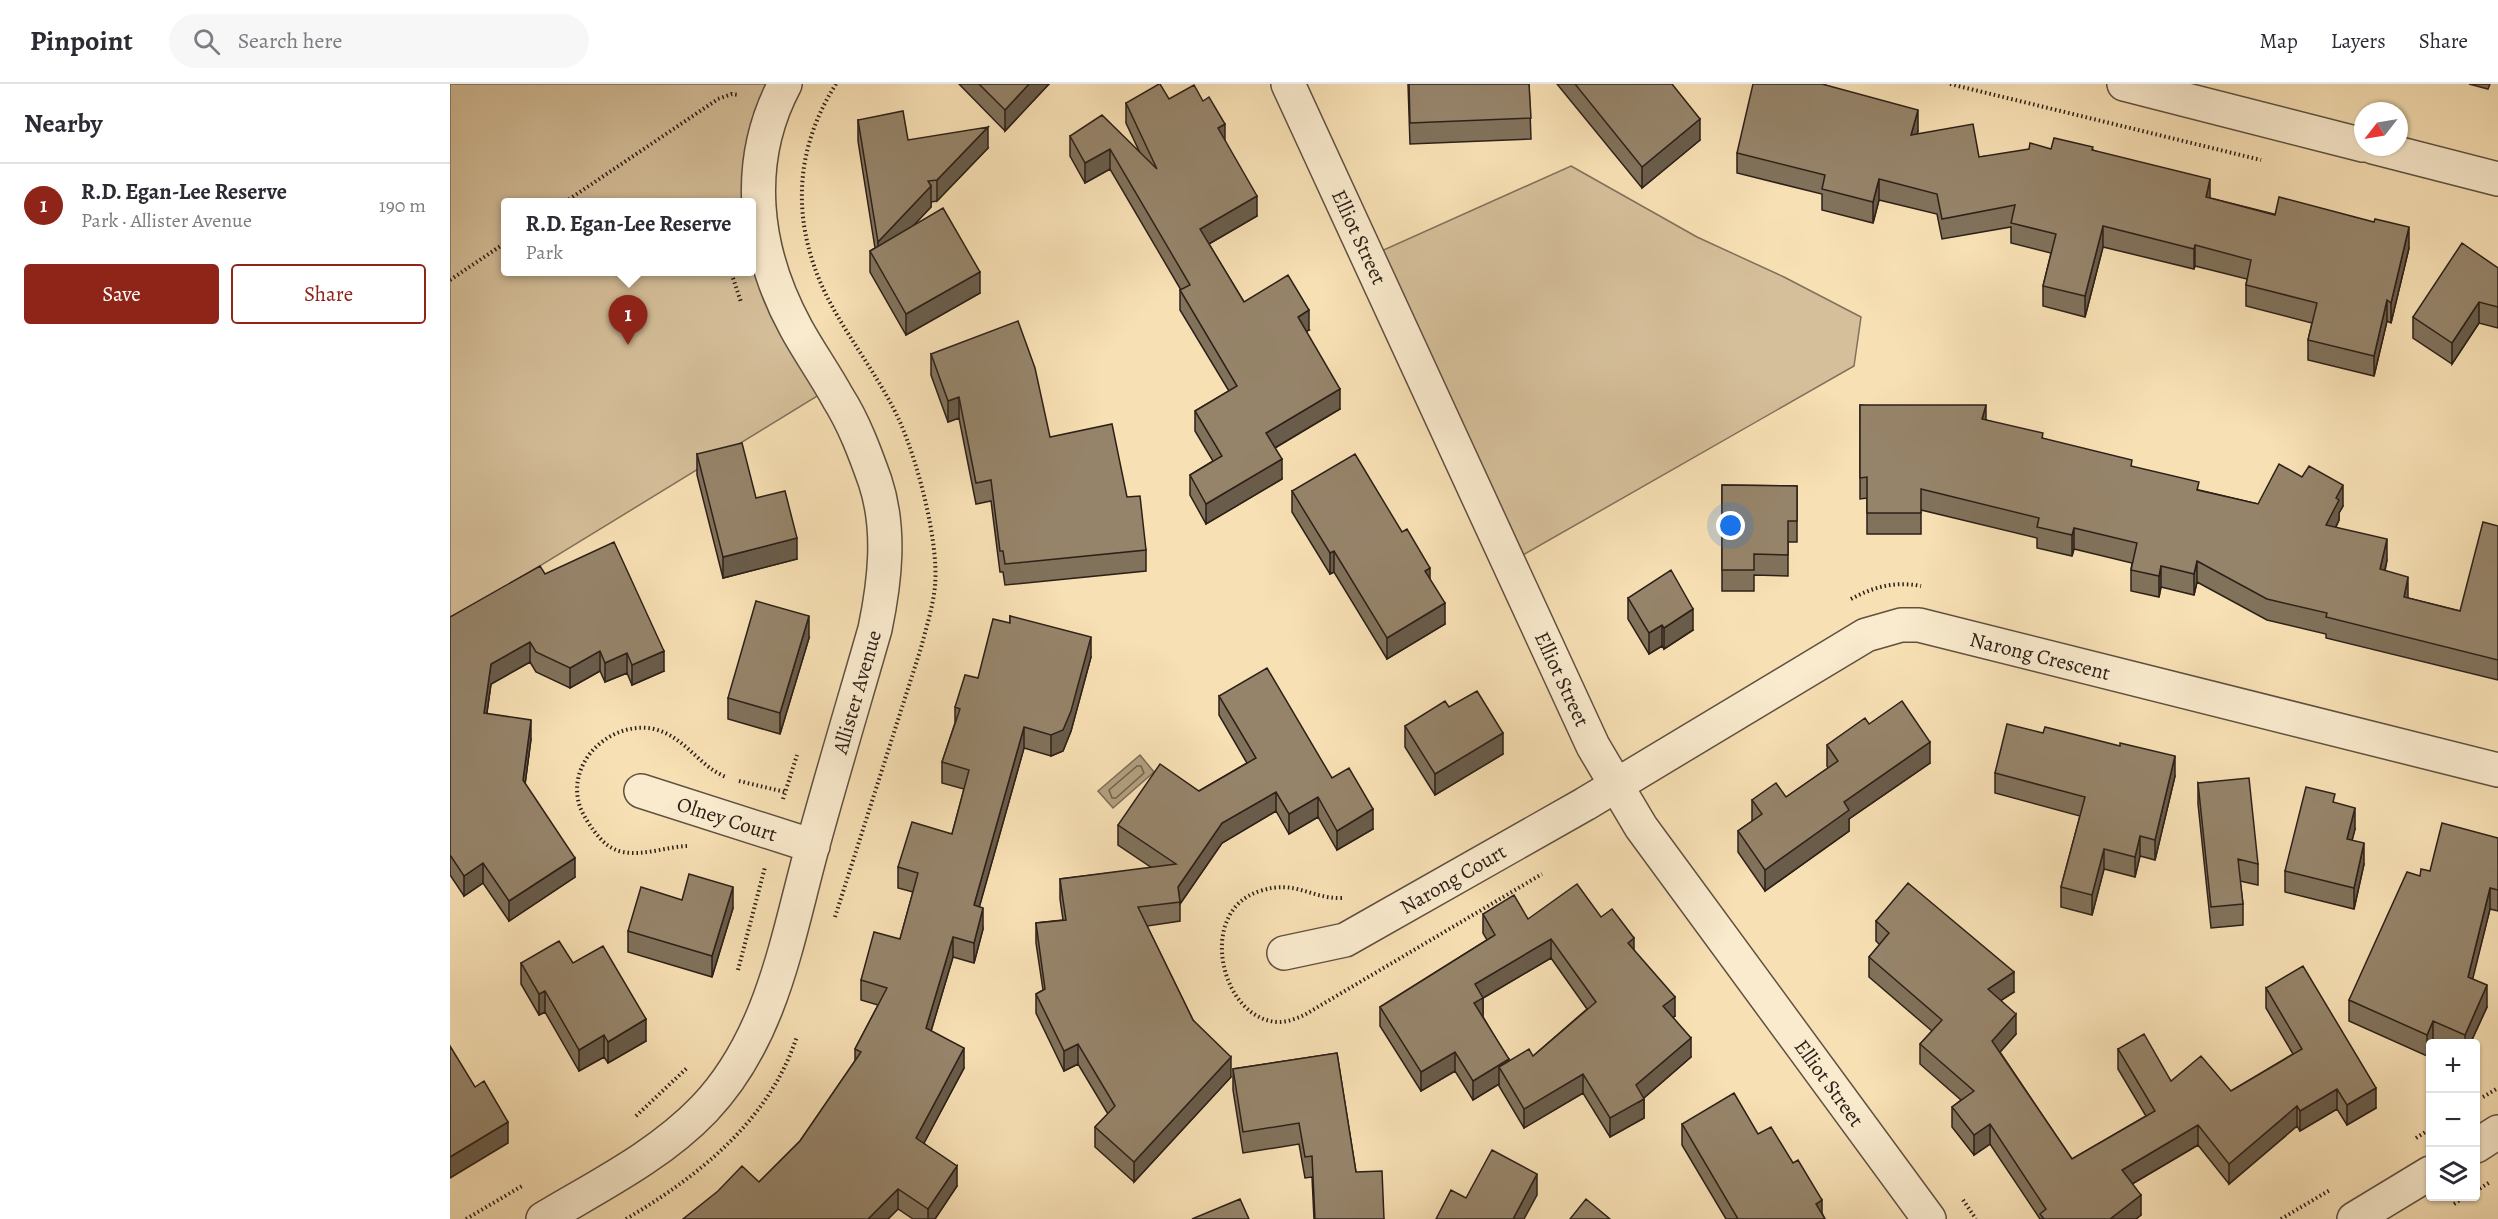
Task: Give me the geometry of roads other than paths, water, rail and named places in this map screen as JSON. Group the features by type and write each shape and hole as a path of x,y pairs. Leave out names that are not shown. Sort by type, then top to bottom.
{"street":[{"name":"Allister Avenue","path":"543,1219 645,1158 675,1135 704,1109 729,1079 750,1046 777,976 875,629 882,593 885,559 883,522 876,483 857,434 839,398 795,327 777,287 764,243 758,165 773,108 785,84"},
{"name":"Elliot Street","path":"1288,84 1593,746 1641,827 1929,1219"},
{"path":"2124,84 2354,143"},
{"path":"2408,156 2498,179"},
{"name":"Narong Crescent","path":"1616,785 1866,635 1901,625 1919,625 2498,770"},
{"name":"Narong Court","path":"1284,954 1345,940 1616,785"},
{"name":"Olney Court","path":"641,791 813,846"},
{"path":"2480,1143 2498,1132"},
{"path":"2354,1219 2426,1175"}],"water":[{"path":"1140,755 1154,772 1113,808 1098,791"}],"place":[{"name":"R.D. Egan-Lee Reserve","path":"628,345"}]}
